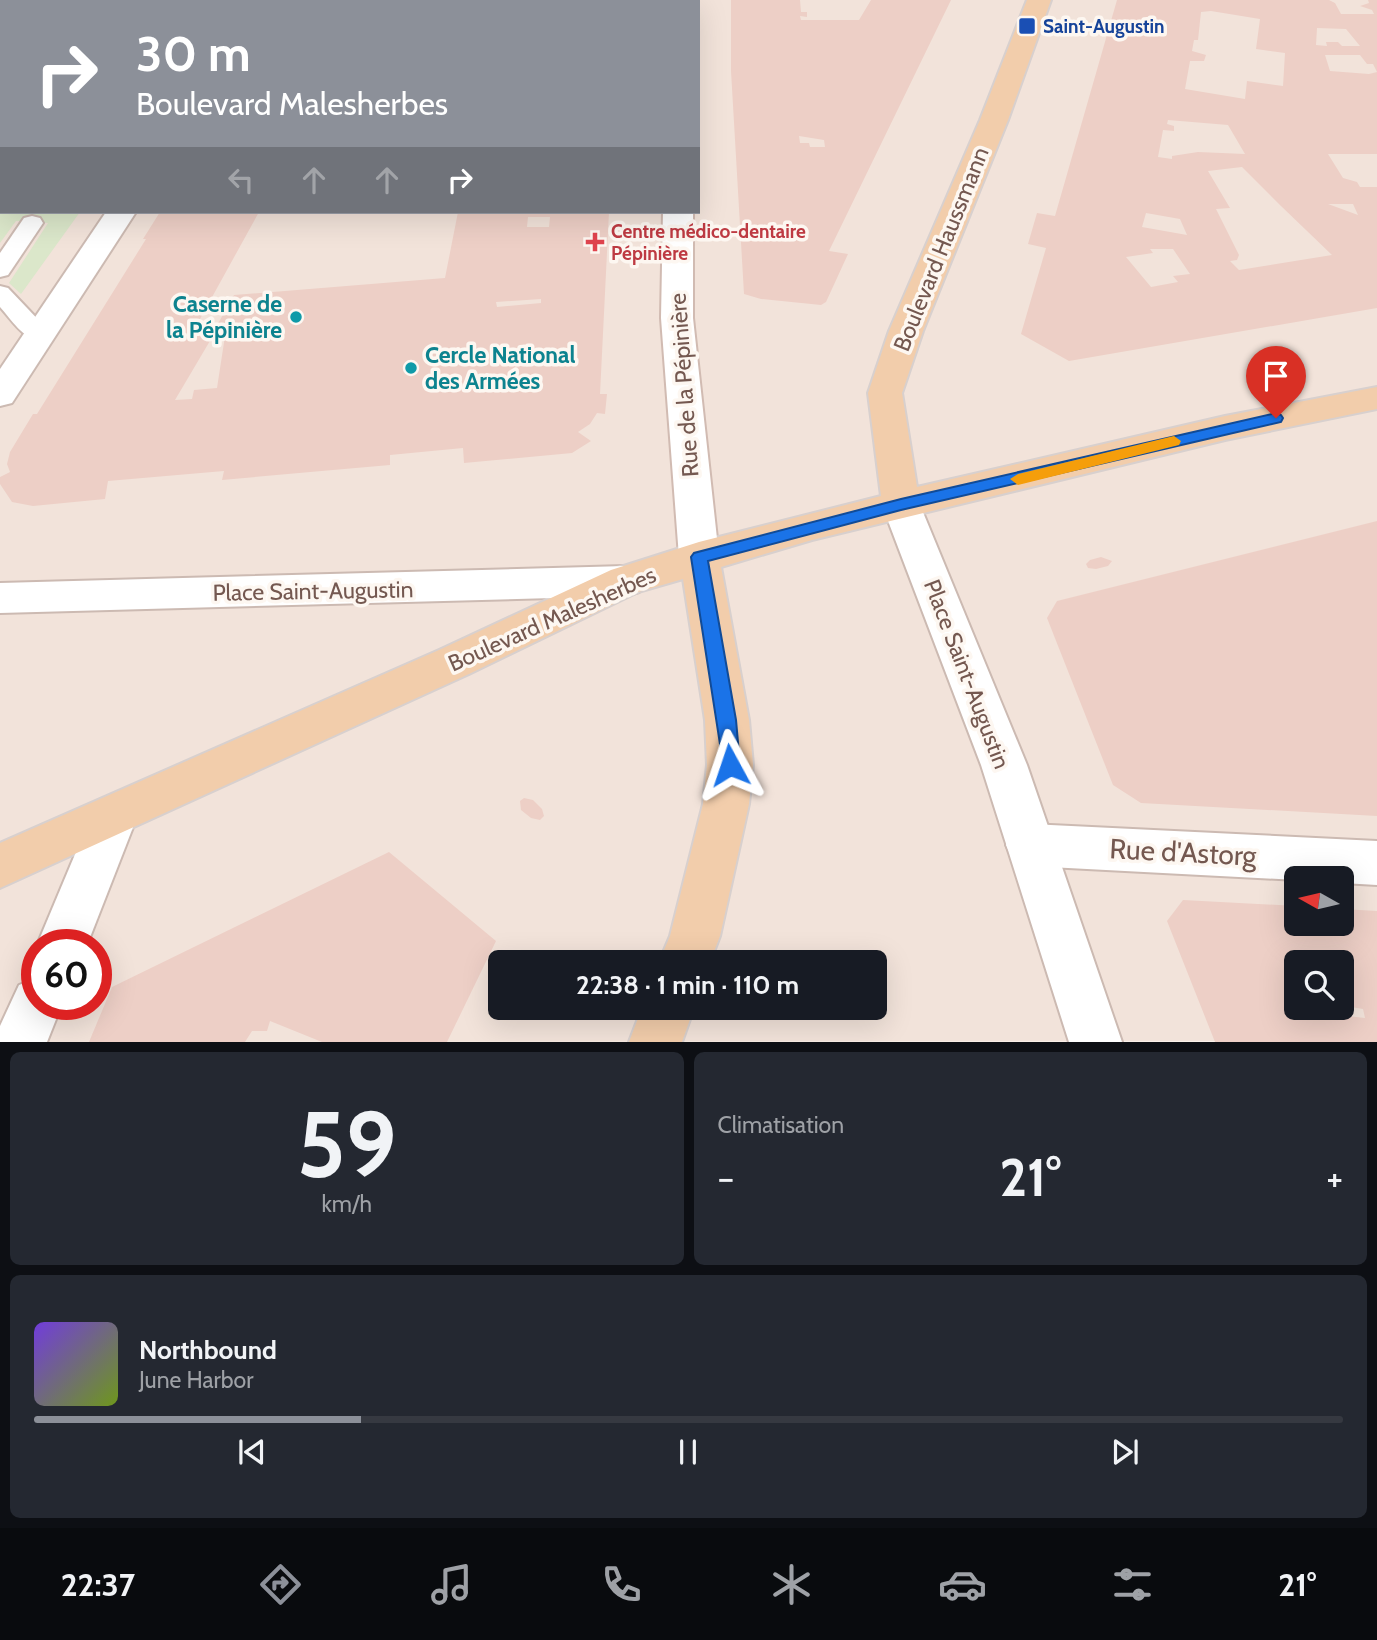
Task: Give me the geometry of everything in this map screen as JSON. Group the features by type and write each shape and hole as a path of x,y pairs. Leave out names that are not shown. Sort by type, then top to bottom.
{"main road":[{"name":"Boulevard Haussmann","path":"901,505 888,429 885,393 906,331 1040,0"},
{"name":"Boulevard Malesherbes","path":"0,866 114,817 625,581 699,557 901,505 1033,476 1225,428 1377,398"},
{"path":"690,950 726,804 730,765 727,720 699,557"},
{"path":"655,1041 663,1020"}],"street":[{"path":"0,395 120,214"},
{"name":"Rue de la Pépinière","path":"678,214 677,318 699,557"},
{"name":"Place Saint-Augustin","path":"901,505 1004,765 1096,1041"},
{"name":"Place Saint-Augustin","path":"0,598 625,581"},
{"path":"68,929 114,817"},
{"name":"Rue d'Astorg","path":"1030,845 1377,863"},
{"path":"20,1041 29,1020"}],"lane":[{"path":"0,270 32,223"},
{"path":"0,292 38,334"}],"shaded area":[{"path":"700,0 1377,0 1377,1041 0,1042 0,214 700,214"}],"green space":[{"path":"0,214 79,214 21,294 9,283 48,223 16,221 0,243"}],"building":[{"path":"731,0 800,0 801,12 807,12 807,17 800,16 801,20 859,20 871,0 951,0 829,251 848,254 826,302 821,305 761,299 744,294 731,71","holes":["799,136 824,140 825,147 810,147 809,143 800,143"]},
{"path":"1117,0 1329,0 1335,3 1341,14 1374,14 1372,10 1360,6 1369,3 1368,0 1377,0 1377,72 1377,154 1328,154 1343,178 1357,182 1360,187 1377,187 1377,308 1069,361 1021,334 1046,248 1028,244 1037,213 1055,216","holes":["1211,11 1260,19 1256,49 1285,53 1283,86 1247,81 1245,99 1185,89 1190,61 1204,61 1206,55 1192,51 1194,40 1198,40 1201,12","1317,28 1346,29 1360,46 1342,46 1338,42 1326,42 1327,46 1316,45","1325,55 1360,55 1367,64 1373,64 1377,72 1369,74 1330,71","1168,120 1228,125 1245,154 1198,152 1172,156 1172,159 1158,157 1163,130 1174,131 1174,126 1167,124","1242,167 1332,255 1239,270 1230,261 1237,260 1239,255 1216,209 1230,208 1208,171","1328,204 1353,204 1358,215","1146,213 1180,219 1187,235 1142,227","1150,249 1173,249 1190,274 1173,276 1178,282 1151,287 1126,257 1153,253"]},
{"name":"Cercle National des Armées","path":"159,214 258,214 195,328 215,329 234,295 445,278 458,214 609,214 600,394 607,394 605,414 597,413 590,424 578,432 591,441 572,453 464,463 463,448 390,455 390,465 222,480 224,471 108,481 105,499 33,506 12,502 0,484 0,477 10,472 7,464 10,452 33,414 37,414 146,239 143,239","holes":["528,217 550,217 549,227 527,227","541,299 541,303 497,307 496,302","245,327 243,335 225,336 217,388 194,390 192,399 175,400 217,329"]},
{"path":"1377,521 1377,816 1141,803 1113,785 1047,618 1057,601"},
{"path":"1101,557 1112,561 1108,566 1088,568 1086,564 1090,560"},
{"path":"524,798 533,800 542,809 544,816 540,820 531,818 521,810 520,801"},
{"path":"389,852 496,941 492,950 488,950 488,957 447,1042 322,1042 270,1021 267,1031 252,1031 245,1042 89,1042 98,1020 112,1020 112,987"},
{"path":"1183,900 1284,905 1284,936 1354,936 1354,910 1377,911 1377,1042 1215,1042 1167,921"}],"slow traffic":[{"path":"1018,479 1174,441"}],"place":[{"name":"Saint-Augustin","path":"1027,26"},
{"name":"Centre médico-dentaire Pépinière","path":"595,242"},
{"name":"Caserne de la Pépinière","path":"296,317"},
{"name":"Cercle National des Armées","path":"411,368"}],"route":[{"path":"730,765 727,720 699,557 797,530 1276,418"}]}
